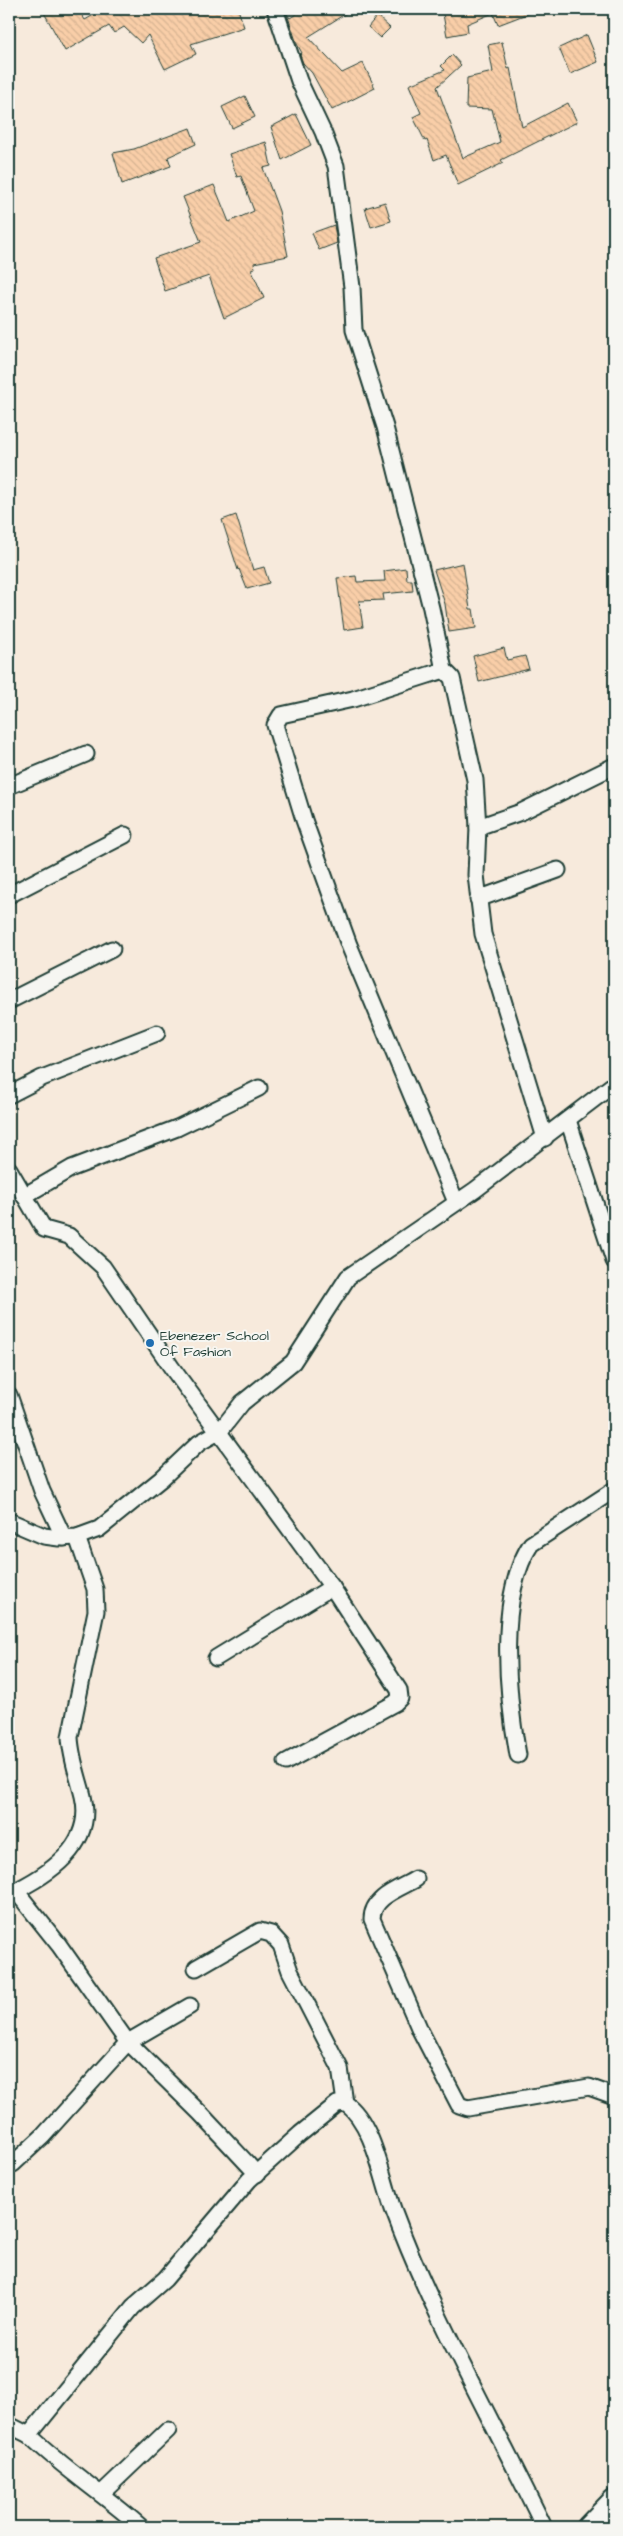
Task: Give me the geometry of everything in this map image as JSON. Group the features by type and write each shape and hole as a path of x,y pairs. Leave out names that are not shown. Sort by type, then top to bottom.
{"street":[{"path":"275,9 299,80 336,166 352,287 354,330 385,427 431,608 444,670 452,678 475,780 478,827 476,875 483,934 545,1138"},
{"path":"444,670 353,698 281,715 275,725 304,820 349,946 456,1202"},
{"path":"9,786 86,754"},
{"path":"478,827 528,808 614,766"},
{"path":"9,895 125,834"},
{"path":"478,900 558,870"},
{"path":"9,1001 112,949"},
{"path":"9,1096 42,1078 157,1033"},
{"path":"9,1521 44,1536 70,1537 99,1528 119,1514 162,1479 199,1443 220,1431 242,1403 293,1362 348,1277 545,1138 614,1084"},
{"path":"24,1196 72,1168 177,1128 259,1088"},
{"path":"568,1120 614,1261"},
{"path":"9,1169 44,1229 69,1236 83,1246 103,1267 172,1368 220,1431 332,1587 399,1690 400,1698 395,1703 286,1762"},
{"path":"9,1395 42,1490 70,1537 94,1589 96,1611 70,1736 71,1754 84,1798 84,1828 80,1839 57,1866 12,1893 59,1945 128,2042 200,2113 257,2174"},
{"path":"518,1755 510,1712 508,1638 511,1610 524,1555 531,1544 614,1490"},
{"path":"216,1658 332,1587"},
{"path":"416,1880 379,1900 372,1909 372,1919 420,2030 459,2105 468,2108 589,2087 614,2096"},
{"path":"196,1968 260,1931 271,1934 281,1945 290,1971 340,2068 345,2103"},
{"path":"9,2164 13,2164 43,2136 128,2042 190,2006"},
{"path":"29,2435 133,2307 165,2279 257,2174 337,2104 345,2103 351,2107 370,2139 393,2209 428,2290 544,2527"},
{"path":"9,2425 29,2435 46,2451 102,2493 141,2527"},
{"path":"102,2493 168,2430"},
{"path":"588,2527 614,2500"}],"building":[{"path":"42,9 78,9 85,20 104,9 238,9 244,27 191,44 196,54 165,69 148,35 141,43 124,27 114,33 109,26 65,51"},
{"path":"304,9 353,9 308,37 342,73 363,63 375,88 332,110 312,73 303,63 300,55 302,53 287,14 290,18"},
{"path":"442,9 537,10 498,25 493,13 467,24 468,32 447,36"},
{"path":"377,16 390,28 380,38 368,27"},
{"path":"587,35 598,62 570,74 559,48"},
{"path":"502,42 508,69 510,68 522,127 568,103 577,122 501,160 503,163 458,185 446,155 434,160 427,140 425,141 413,117 421,113 409,85 445,70 441,66 452,55 461,65 437,87 463,158 500,142 492,109 466,108 467,78 493,72 488,45"},
{"path":"245,96 255,117 232,128 222,107"},
{"path":"296,114 311,145 282,160 271,127"},
{"path":"190,128 196,144 168,157 171,166 122,184 113,153 134,149"},
{"path":"266,142 271,166 263,168 279,211 288,256 254,263 255,268 251,269 264,298 224,318 209,276 165,291 154,258 201,242 183,197 214,185 229,222 254,211 241,176 237,177 229,154"},
{"path":"385,202 391,221 371,227 365,208"},
{"path":"334,225 337,243 319,250 312,233"},
{"path":"236,515 253,570 264,567 269,583 247,589 238,570 222,520"},
{"path":"463,563 470,609 473,609 476,628 449,632 445,604 434,570"},
{"path":"406,568 407,580 412,580 413,591 383,594 384,600 359,601 363,627 344,630 337,578 356,576 357,582 385,581 384,571"},
{"path":"504,648 507,660 525,656 529,669 479,682 473,656"}],"place":[{"name":"Ebenezer School Of Fashion","path":"150,1343"}]}
